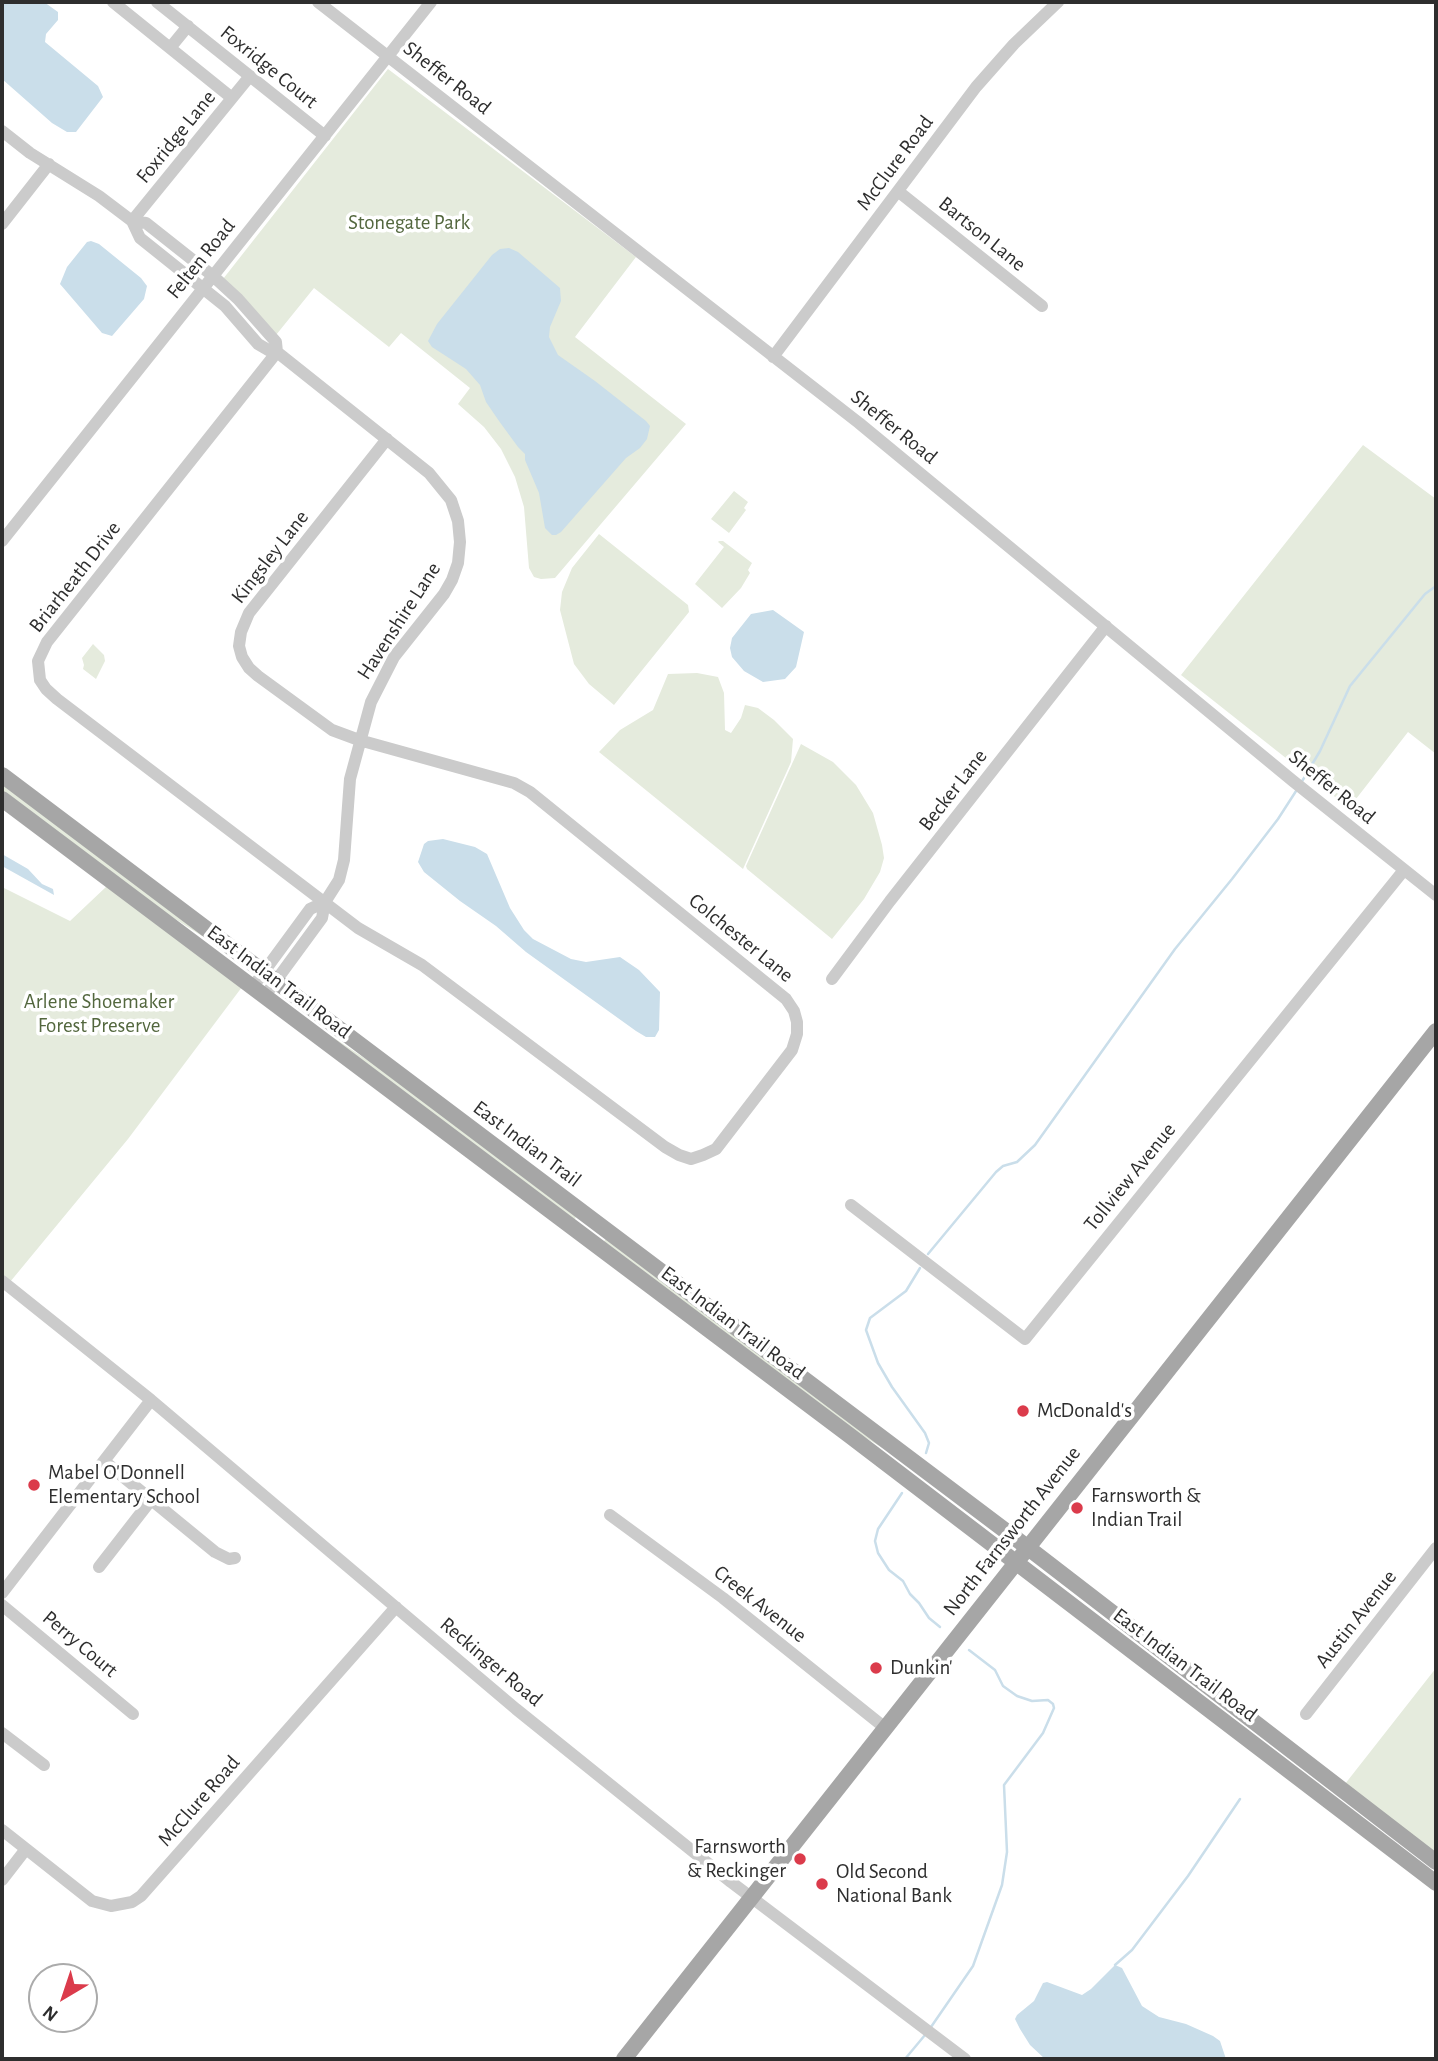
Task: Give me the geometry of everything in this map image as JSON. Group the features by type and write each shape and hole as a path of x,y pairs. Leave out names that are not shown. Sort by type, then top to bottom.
{"main road":[{"name":"East Indian Trail","path":"2,775 1027,1547"},
{"name":"East Indian Trail Road","path":"2,799 1015,1562 1436,1883"},
{"name":"North Farnsworth Avenue","path":"624,2059 1436,1031"},
{"path":"585,1238 596,1223"},
{"name":"East Indian Trail Road","path":"1027,1547 1436,1862"}],"street":[{"path":"113,2 232,98"},
{"name":"Foxridge Court","path":"157,2 325,136"},
{"name":"Sheffer Road","path":"318,2 859,424 1436,895"},
{"name":"Felten Road","path":"2,541 431,2"},
{"name":"McClure Road","path":"773,357 976,87 1014,44 1058,2"},
{"path":"170,48 188,26"},
{"name":"Foxridge Lane","path":"132,221 250,76"},
{"name":"Havenshire Lane","path":"2,131 30,153 99,196 132,221 140,238 233,314 258,344 277,352 429,473 451,500 458,521 458,563 452,580 385,673 371,702 359,740 348,792 344,860 339,880 325,902 322,918 269,976 258,992"},
{"path":"2,224 49,164"},
{"name":"Bartson Lane","path":"899,192 1042,306"},
{"name":"Havenshire Lane","path":"132,221 146,223 238,299 276,342 277,352"},
{"name":"Briarheath Drive","path":"277,352 47,642 41,652 37,670 46,689 57,699 325,902"},
{"name":"Kingsley Lane","path":"359,740 320,723 258,676 242,657 239,646 244,622 249,613 387,439"},
{"name":"Becker Lane","path":"832,979 1106,626"},
{"name":"Colchester Lane","path":"325,902 358,928 422,965 679,1156 691,1159 716,1149 792,1050 797,1034 794,1011 786,999 530,792 514,783 359,740"},
{"name":"Tollview Avenue","path":"851,1205 1025,1339 1404,870"},
{"name":"Reckinger Road","path":"2,1281 151,1400 516,1709 751,1897 965,2059"},
{"path":"2,1593 151,1400"},
{"path":"104,1461 215,1552 229,1559 234,1558"},
{"path":"99,1567 152,1500"},
{"name":"Creek Avenue","path":"610,1515 723,1598 884,1727"},
{"name":"Austin Avenue","path":"1306,1714 1436,1548"},
{"name":"Perry Court","path":"2,1605 133,1714"},
{"name":"McClure Road","path":"2,1830 92,1901 111,1906 132,1902 141,1896 396,1607"},
{"path":"2,1733 44,1765"},
{"path":"2,1880 26,1849"}],"green space":[{"name":"Stonegate Park","path":"388,69 636,257 575,337 686,424 555,578 534,577 529,568 524,507 515,477 501,449 484,427 458,404 470,388 401,333 389,347 314,288 276,335 223,279"},
{"path":"1363,445 1436,499 1436,754 1408,732 1349,808 1181,675"},
{"path":"734,491 748,502 744,508 746,510 729,533 711,519"},
{"path":"599,534 688,605 689,612 614,705 589,684 574,664 560,610 562,592 572,568"},
{"path":"719,541 723,541 752,563 748,570 750,573 741,588 722,608 695,584 724,547"},
{"path":"93,644 104,655 105,661 96,679 83,669 82,658"},
{"path":"697,673 718,677 724,693 725,730 731,733 741,718 745,705 758,708 793,739 791,762 743,869 599,752 620,730 653,710 668,674"},
{"path":"801,744 833,762 856,785 873,813 882,845 884,858 880,872 864,899 832,939 746,866"},
{"path":"2,784 203,934 202,936 139,896 2,792"},
{"name":"Arlene Shoemaker Forest Preserve","path":"107,886 242,987 128,1139 10,1282 2,1277 2,887 70,921"},
{"path":"328,1034 387,1073 576,1215 575,1220 573,1221"},
{"path":"606,1239 896,1456 841,1423 603,1242"},
{"path":"1436,1668 1436,1855 1345,1784"}],"water":[{"path":"2,2 44,2 58,12 58,20 46,34 45,42 98,86 103,97 76,132 67,132 52,123 2,79"},
{"path":"87,242 99,244 147,286 144,299 112,336 102,333 60,284 67,267"},
{"path":"509,248 518,252 560,288 561,301 550,327 549,337 558,355 650,426 647,439 640,448 626,458 556,535 552,535 545,528 539,493 525,454 486,402 480,385 466,369 432,347 428,341 437,324 492,255 500,249"},
{"path":"773,610 804,632 796,667 785,679 763,682 744,671 732,657 730,648 732,638 751,614"},
{"path":"443,839 475,847 487,854 510,908 533,939 571,959 586,962 620,957 639,970 660,992 659,1030 655,1037 646,1037 636,1031 526,952 424,872 418,862 424,844"},
{"path":"2,854 28,869 42,884 53,889 54,895 2,866"},
{"path":"1115,1965 1122,1968 1142,2006 1159,2017 1186,2024 1213,2036 1220,2041 1226,2059 1045,2059 1030,2045 1015,2019 1017,2015 1034,2001 1043,1983 1047,1982 1082,1995"}],"waterway":[{"path":"1301,783 1320,751 1350,686 1425,594 1436,586"},
{"path":"928,1254 996,1172 1003,1166 1017,1162 1035,1145 1175,949 1278,819 1298,788"},
{"path":"920,1268 906,1291 870,1318 866,1330 878,1363 925,1433 929,1443 926,1453"},
{"path":"902,1493 878,1529 875,1541 878,1553 889,1570 903,1581 929,1618 940,1627"},
{"path":"931,2027 973,1966 1002,1885 1007,1852 1004,1785 1043,1733 1054,1708 1048,1700 1032,1701 1017,1696 1003,1686 995,1670 969,1650"},
{"path":"1115,1965 1132,1950 1188,1876 1240,1799"},
{"path":"905,2059 925,2035"}],"place":[{"name":"McDonald's","path":"1023,1411"},
{"name":"Mabel O'Donnell Elementary School","path":"34,1485"},
{"name":"Farnsworth & Indian Trail","path":"1077,1508"},
{"name":"Dunkin'","path":"876,1668"},
{"name":"Farnsworth & Reckinger","path":"800,1859"},
{"name":"Old Second National Bank","path":"822,1884"}]}
